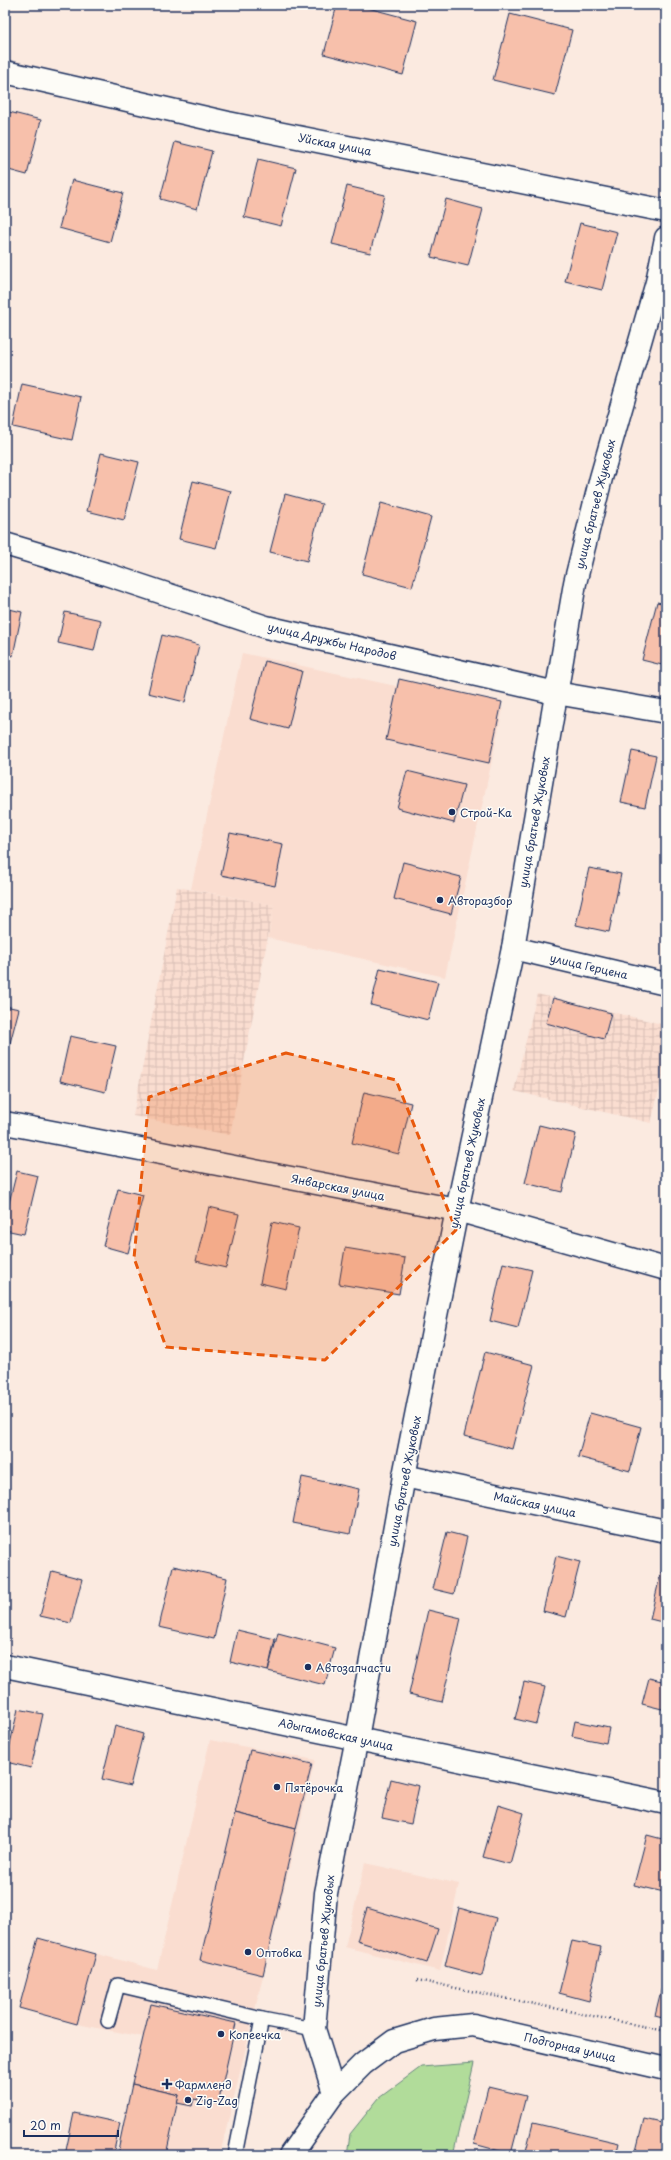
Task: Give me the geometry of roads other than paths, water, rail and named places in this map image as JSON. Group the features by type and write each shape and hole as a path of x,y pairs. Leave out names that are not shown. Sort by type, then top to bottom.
{"street":[{"name":"Уйская улица","path":"5,72 228,123 666,211"},
{"name":"улица братьев Жуковых","path":"334,2093 314,2029 326,1893 357,1738 404,1476 457,1210 513,948 575,583 600,478 662,283 666,238"},
{"name":"улица Дружбы Народов","path":"5,544 106,574 266,627 556,693 666,712"},
{"name":"улица Герцена","path":"513,948 666,984"},
{"name":"Январская улица","path":"5,1123 457,1210 666,1269"},
{"name":"Майская улица","path":"404,1476 666,1531"},
{"name":"Адыгамовская улица","path":"5,1666 666,1803"},
{"name":"Подгорная улица","path":"290,2155 334,2093 362,2064 394,2041 434,2029 473,2025 666,2069"}],"lane":[{"path":"108,2021 118,1985 262,2019 314,2029"},
{"path":"235,2155 262,2019"}],"place":[{"name":"Строй-Ка","path":"452,812"},
{"name":"Авторазбор","path":"440,900"},
{"name":"Автозапчасти","path":"308,1667"},
{"name":"Пятёрочка","path":"277,1787"},
{"name":"Оптовка","path":"248,1952"},
{"name":"Копеечка","path":"221,2034"},
{"name":"Фармленд","path":"167,2084"},
{"name":"Zig-Zag","path":"188,2100"}]}
